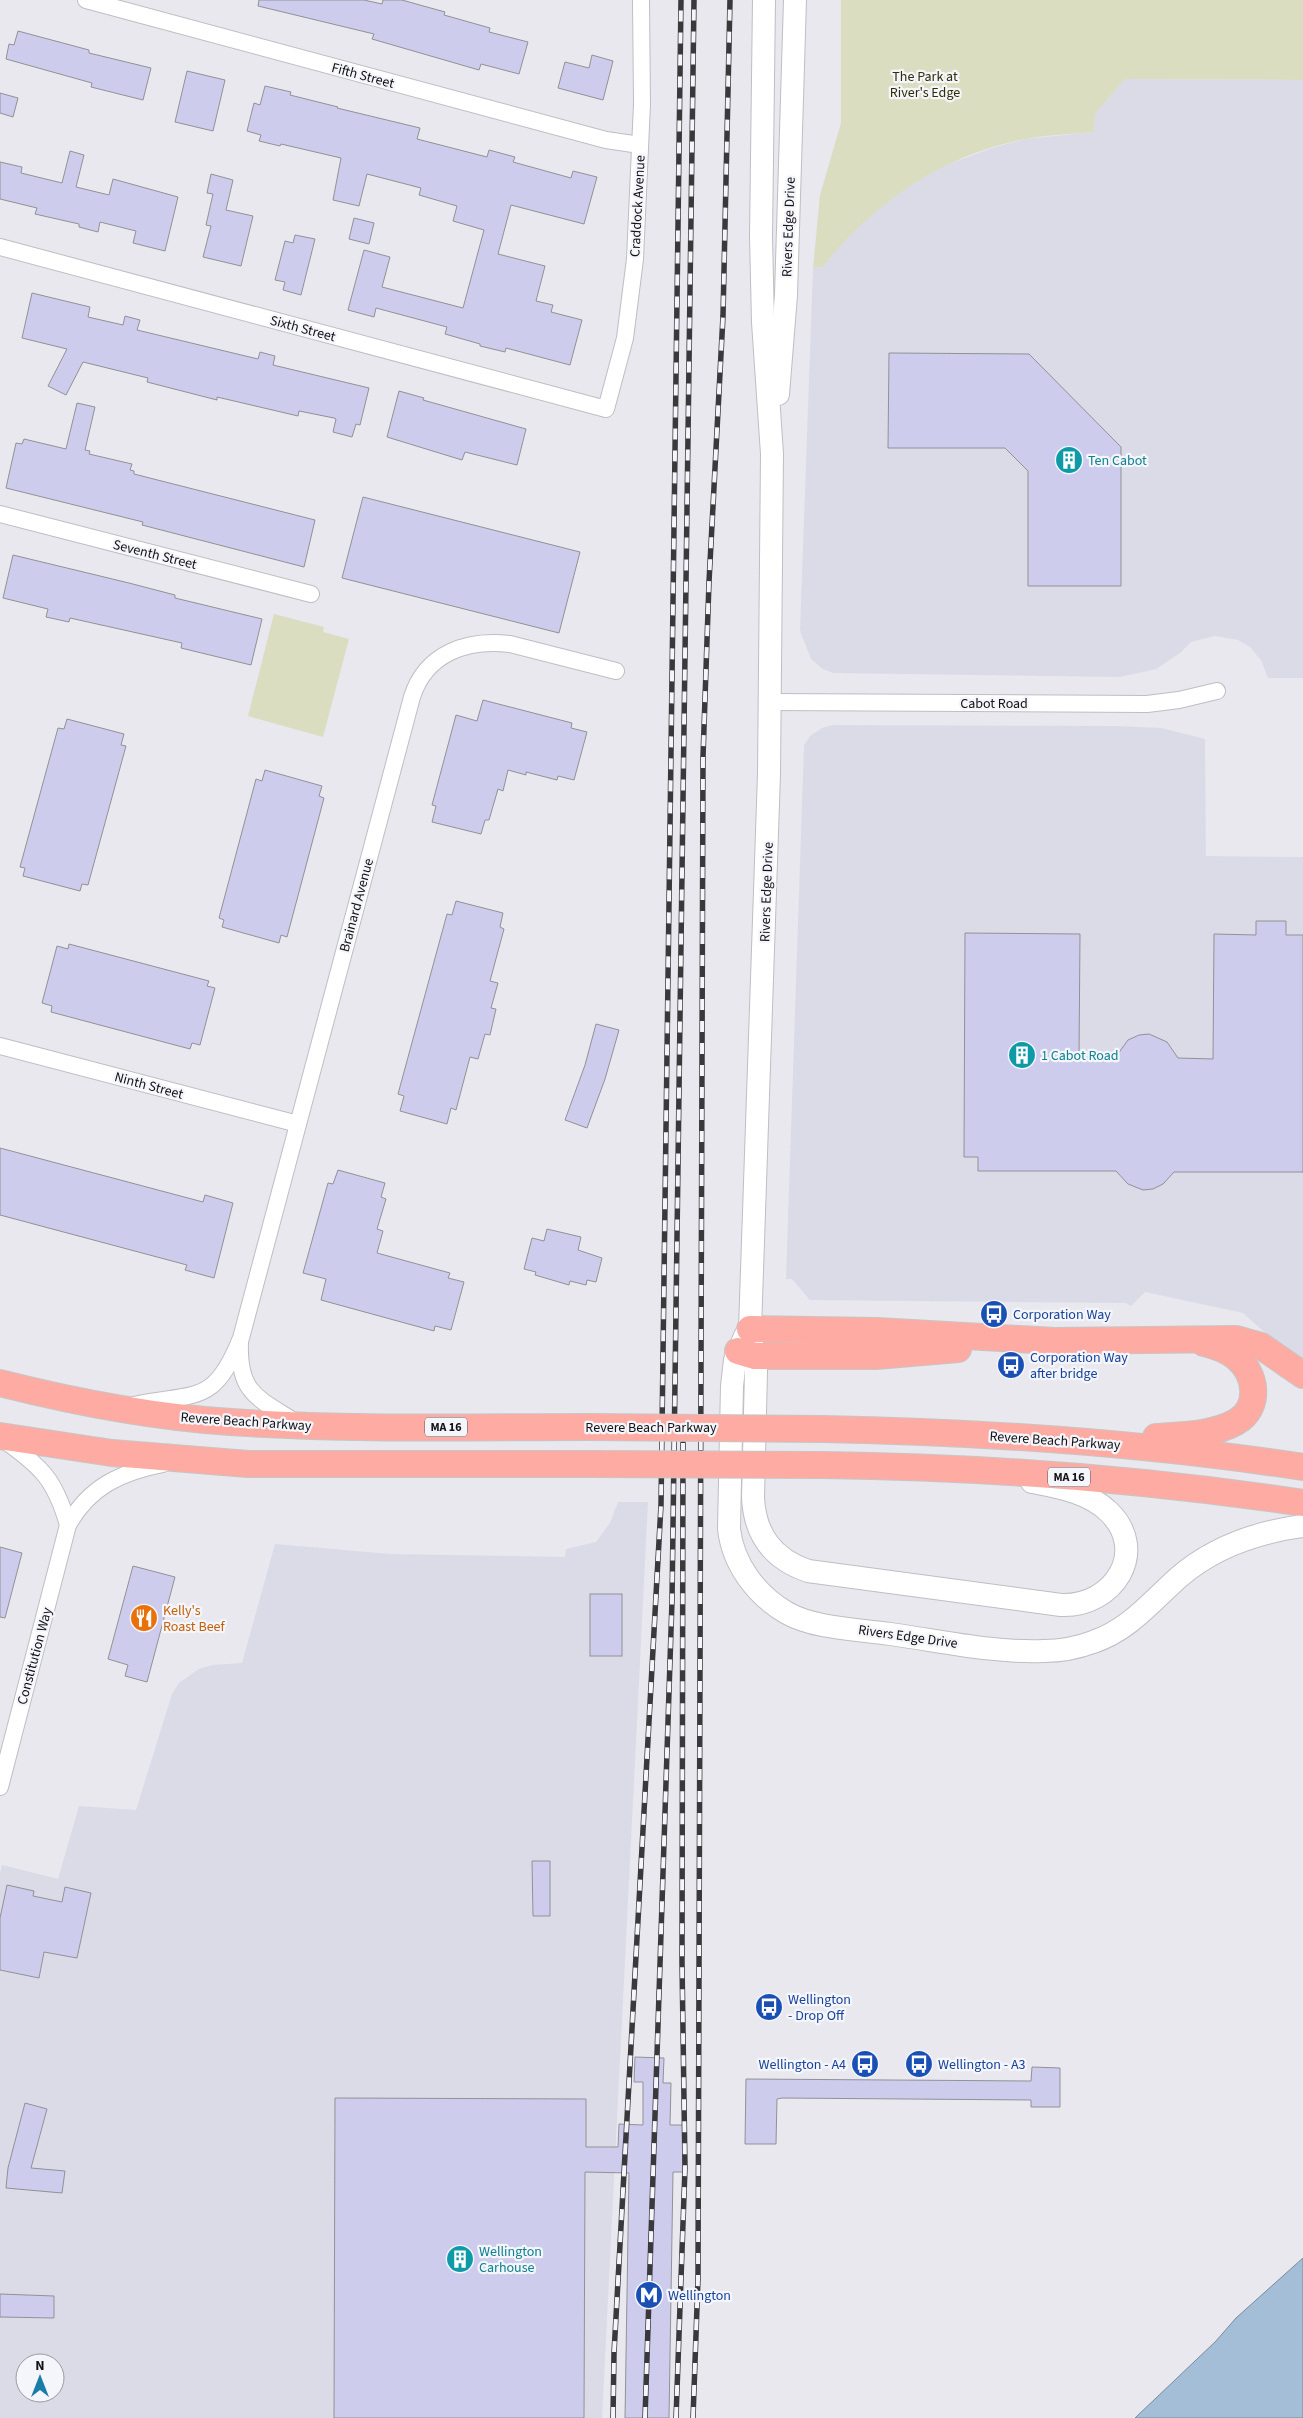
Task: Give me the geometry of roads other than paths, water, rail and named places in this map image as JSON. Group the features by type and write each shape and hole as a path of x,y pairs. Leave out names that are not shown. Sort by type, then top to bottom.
{"highway":[{"path":"748,1345 876,1356 1054,1340 1224,1338 1255,1344 1303,1375"},
{"path":"1071,1441 1140,1438 1202,1432 1222,1428 1243,1417 1250,1407 1254,1395 1252,1382 1243,1363 1218,1347 1181,1340"},
{"name":"Revere Beach Parkway","path":"0,1383 120,1408 212,1420 302,1426 823,1429 926,1432 1071,1441 1215,1455 1303,1467"},
{"name":"MA 16","path":"0,1437 112,1453 188,1461 308,1466 588,1464 822,1465 934,1468 1126,1482 1303,1503"}],"main road":[{"name":"Rivers Edge Drive","path":"764,0 761,246 772,454 766,886 748,1345 753,1507 762,1537 770,1549 783,1560 799,1568 819,1573 1061,1605 1082,1603 1095,1599 1107,1591 1116,1581 1124,1560 1124,1534 1111,1514 1093,1500 1066,1490 1030,1481 934,1468"},
{"name":"Rivers Edge Drive","path":"772,454 786,295 795,0"},
{"name":"Rivers Edge Drive","path":"748,1345 732,1386 729,1529 731,1544 740,1565 755,1586 776,1606 798,1618 832,1626 998,1649 1044,1651 1070,1649 1108,1636 1132,1622 1181,1576 1218,1550 1257,1534 1303,1526"}],"street":[{"name":"Fifth Street","path":"86,0 597,138 640,145"},
{"name":"Craddock Avenue","path":"606,409 621,353 630,302 635,251 642,86 641,0"},
{"name":"Sixth Street","path":"0,247 606,409"},
{"name":"Seventh Street","path":"0,514 311,594"},
{"name":"Brainard Avenue","path":"120,1408 199,1394 212,1386 234,1367 412,697 422,674 432,664 451,652 475,645 493,643 510,644 616,671"},
{"name":"Cabot Road","path":"770,702 1147,704 1179,700 1217,691"},
{"name":"Ninth Street","path":"0,1046 298,1124"},
{"path":"234,1367 248,1388 260,1400 302,1426"},
{"path":"0,1437 39,1468 59,1495 68,1525"},
{"name":"Constitution Way","path":"0,1787 68,1525 84,1500 112,1480 141,1469 188,1461"}],"water":[{"path":"1303,2258 1303,2418 1135,2418 1216,2341 1236,2318"}],"railway":[{"path":"613,2418 614,2353 661,1505 681,0"},
{"path":"645,2418 672,1601 694,0"},
{"path":"693,2418 698,2279 703,757 709,582 723,316 730,0"},
{"path":"676,2418 685,2168 682,1962 683,1443"}],"place":[{"name":"Ten Cabot","path":"1069,460"},
{"name":"1 Cabot Road","path":"1022,1055"},
{"name":"Corporation Way","path":"994,1314"},
{"name":"Corporation Way after bridge","path":"1011,1365"},
{"name":"Kelly's Roast Beef","path":"144,1618"},
{"name":"Wellington - Drop Off","path":"769,2007"},
{"name":"Wellington - A4","path":"865,2064"},
{"name":"Wellington - A3","path":"919,2064"},
{"name":"Wellington Carhouse","path":"460,2259"},
{"name":"Wellington","path":"649,2295"}],"park label":[{"name":"The Park at River's Edge","path":"925,84"}]}
